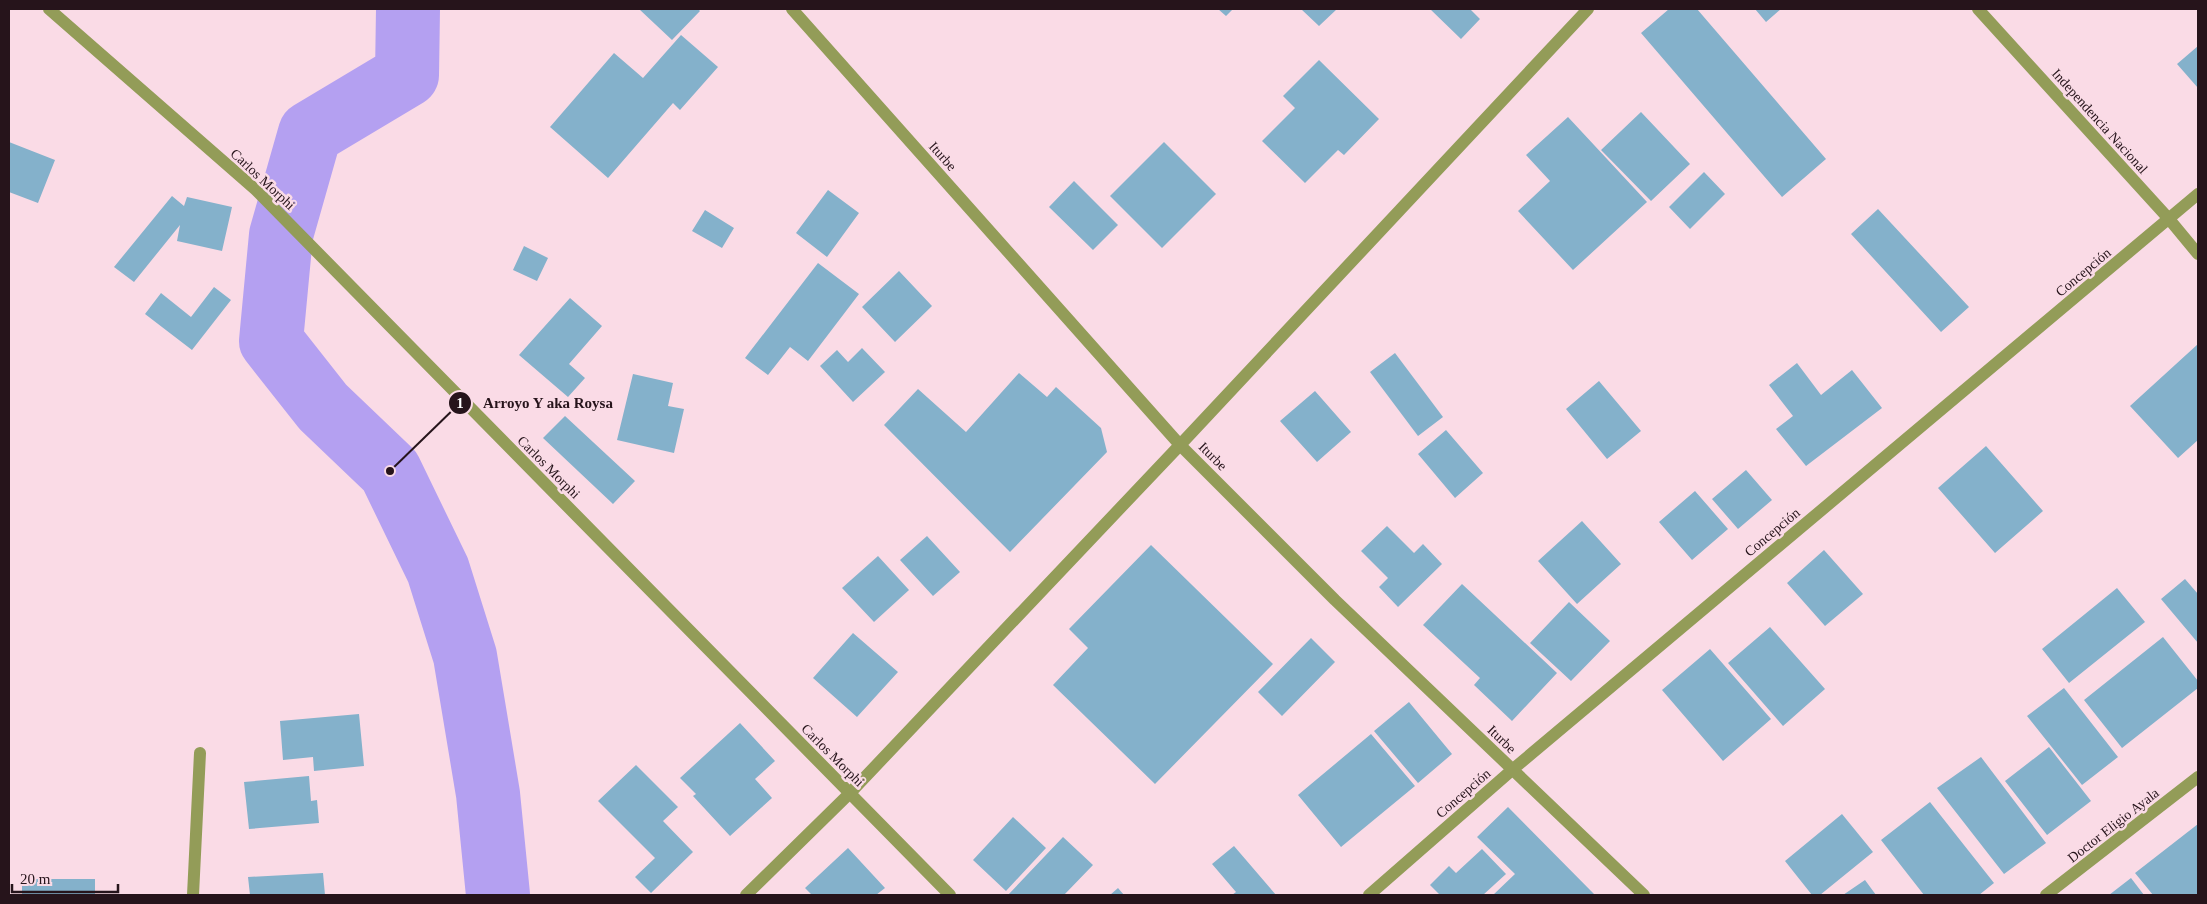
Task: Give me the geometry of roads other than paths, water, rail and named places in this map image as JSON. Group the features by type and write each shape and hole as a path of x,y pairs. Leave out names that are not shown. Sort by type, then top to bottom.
{"street":[{"name":"Carlos Morphi","path":"50,9 256,190 950,895"},
{"name":"Iturbe","path":"792,9 1180,445 1335,600 1644,895"},
{"path":"746,895 849,794 1180,445 1588,9"},
{"name":"Independencia Nacional","path":"1978,9 2169,219 2198,254"},
{"name":"Concepción","path":"1369,895 1512,770 2198,194"},
{"path":"193,895 200,752"},
{"name":"Doctor Eligio Ayala","path":"2046,895 2198,778"}],"waterway":[{"path":"408,9 407,75 310,133 281,235 271,341 323,407 390,471 438,570 465,656 488,794 498,895"}],"place":[{"name":"Arroyo Y aka Roysa","path":"390,471"}]}
